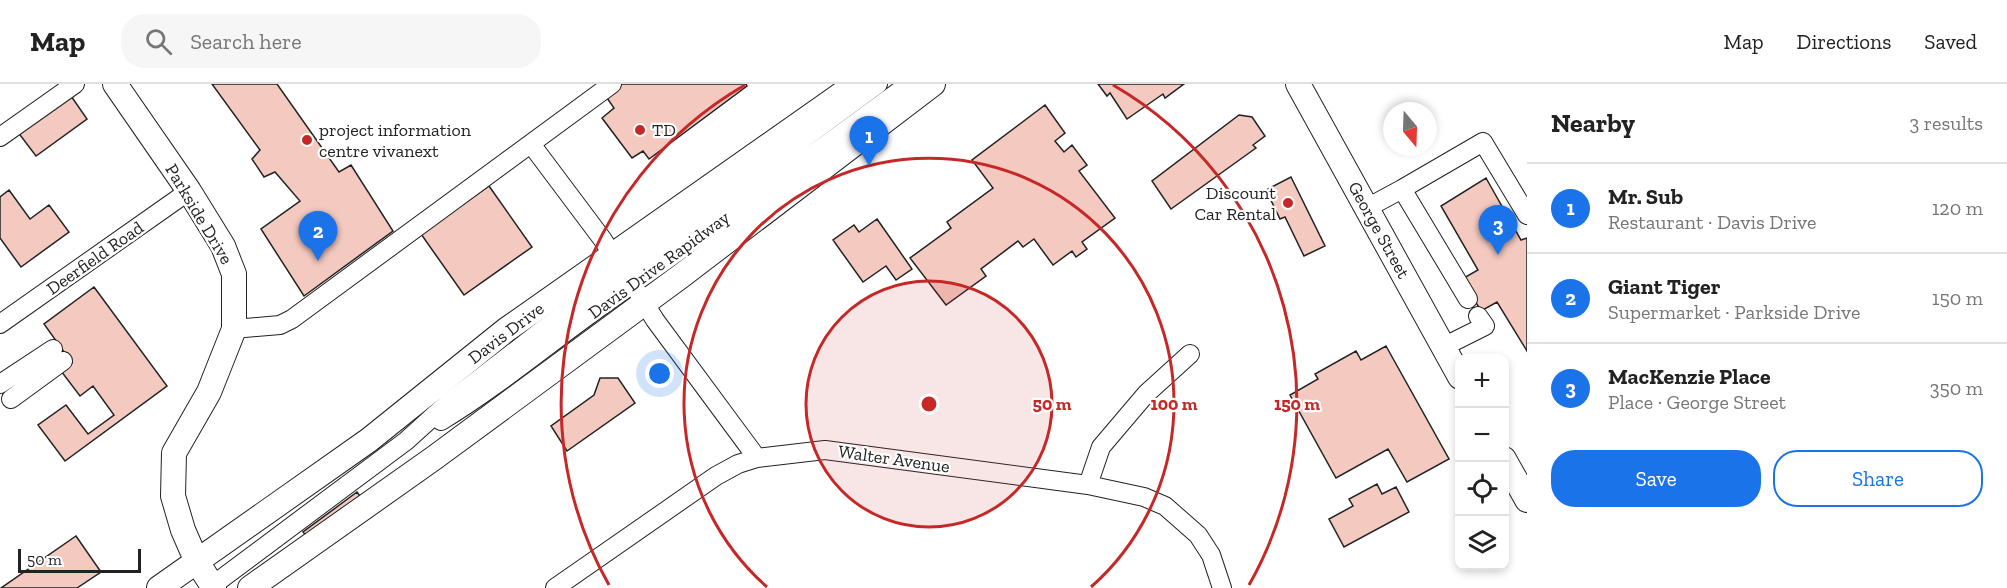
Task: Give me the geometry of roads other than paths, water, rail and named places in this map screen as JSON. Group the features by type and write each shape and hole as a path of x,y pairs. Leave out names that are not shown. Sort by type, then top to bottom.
{"main road":[{"name":"Parkside Drive","path":"115,84 189,191 223,246 234,274 234,329 209,392 174,453 173,496 186,538 212,587"},
{"name":"Davis Drive","path":"250,588 434,458 628,278 856,84"},
{"name":"Davis Drive","path":"159,588 369,441 507,330 628,278 690,269 933,84"},
{"name":"George Street","path":"1298,84 1455,368"},
{"path":"1506,462 1527,500"}],"street":[{"path":"0,137 75,84"},
{"path":"234,329 280,325 292,319 612,84"},
{"name":"Davis Drive Rapidway","path":"212,587 406,441 474,401 878,84"},
{"name":"Davis Drive Rapidway","path":"628,278 909,84"},
{"path":"1367,208 1483,142 1527,215"},
{"path":"531,144 757,458"},
{"path":"1402,189 1468,299"},
{"name":"Deerfield Road","path":"0,324 189,191"},
{"path":"1443,347 1485,326 1478,316"},
{"path":"1088,485 1101,447 1146,394 1190,354"},
{"path":"3,394 58,355"},
{"name":"Walter Avenue","path":"555,588 716,476 738,464 757,458 825,450 1088,485 1143,497 1165,506 1198,536 1211,555 1222,588"}],"place":[{"name":"TD","path":"640,130"},
{"name":"project information centre vivanext","path":"307,140"},
{"name":"Mr. Sub","path":"869,166"},
{"name":"Discount Car Rental","path":"1288,203"},
{"name":"MacKenzie Place","path":"1498,255"},
{"name":"Giant Tiger","path":"318,261"}]}
